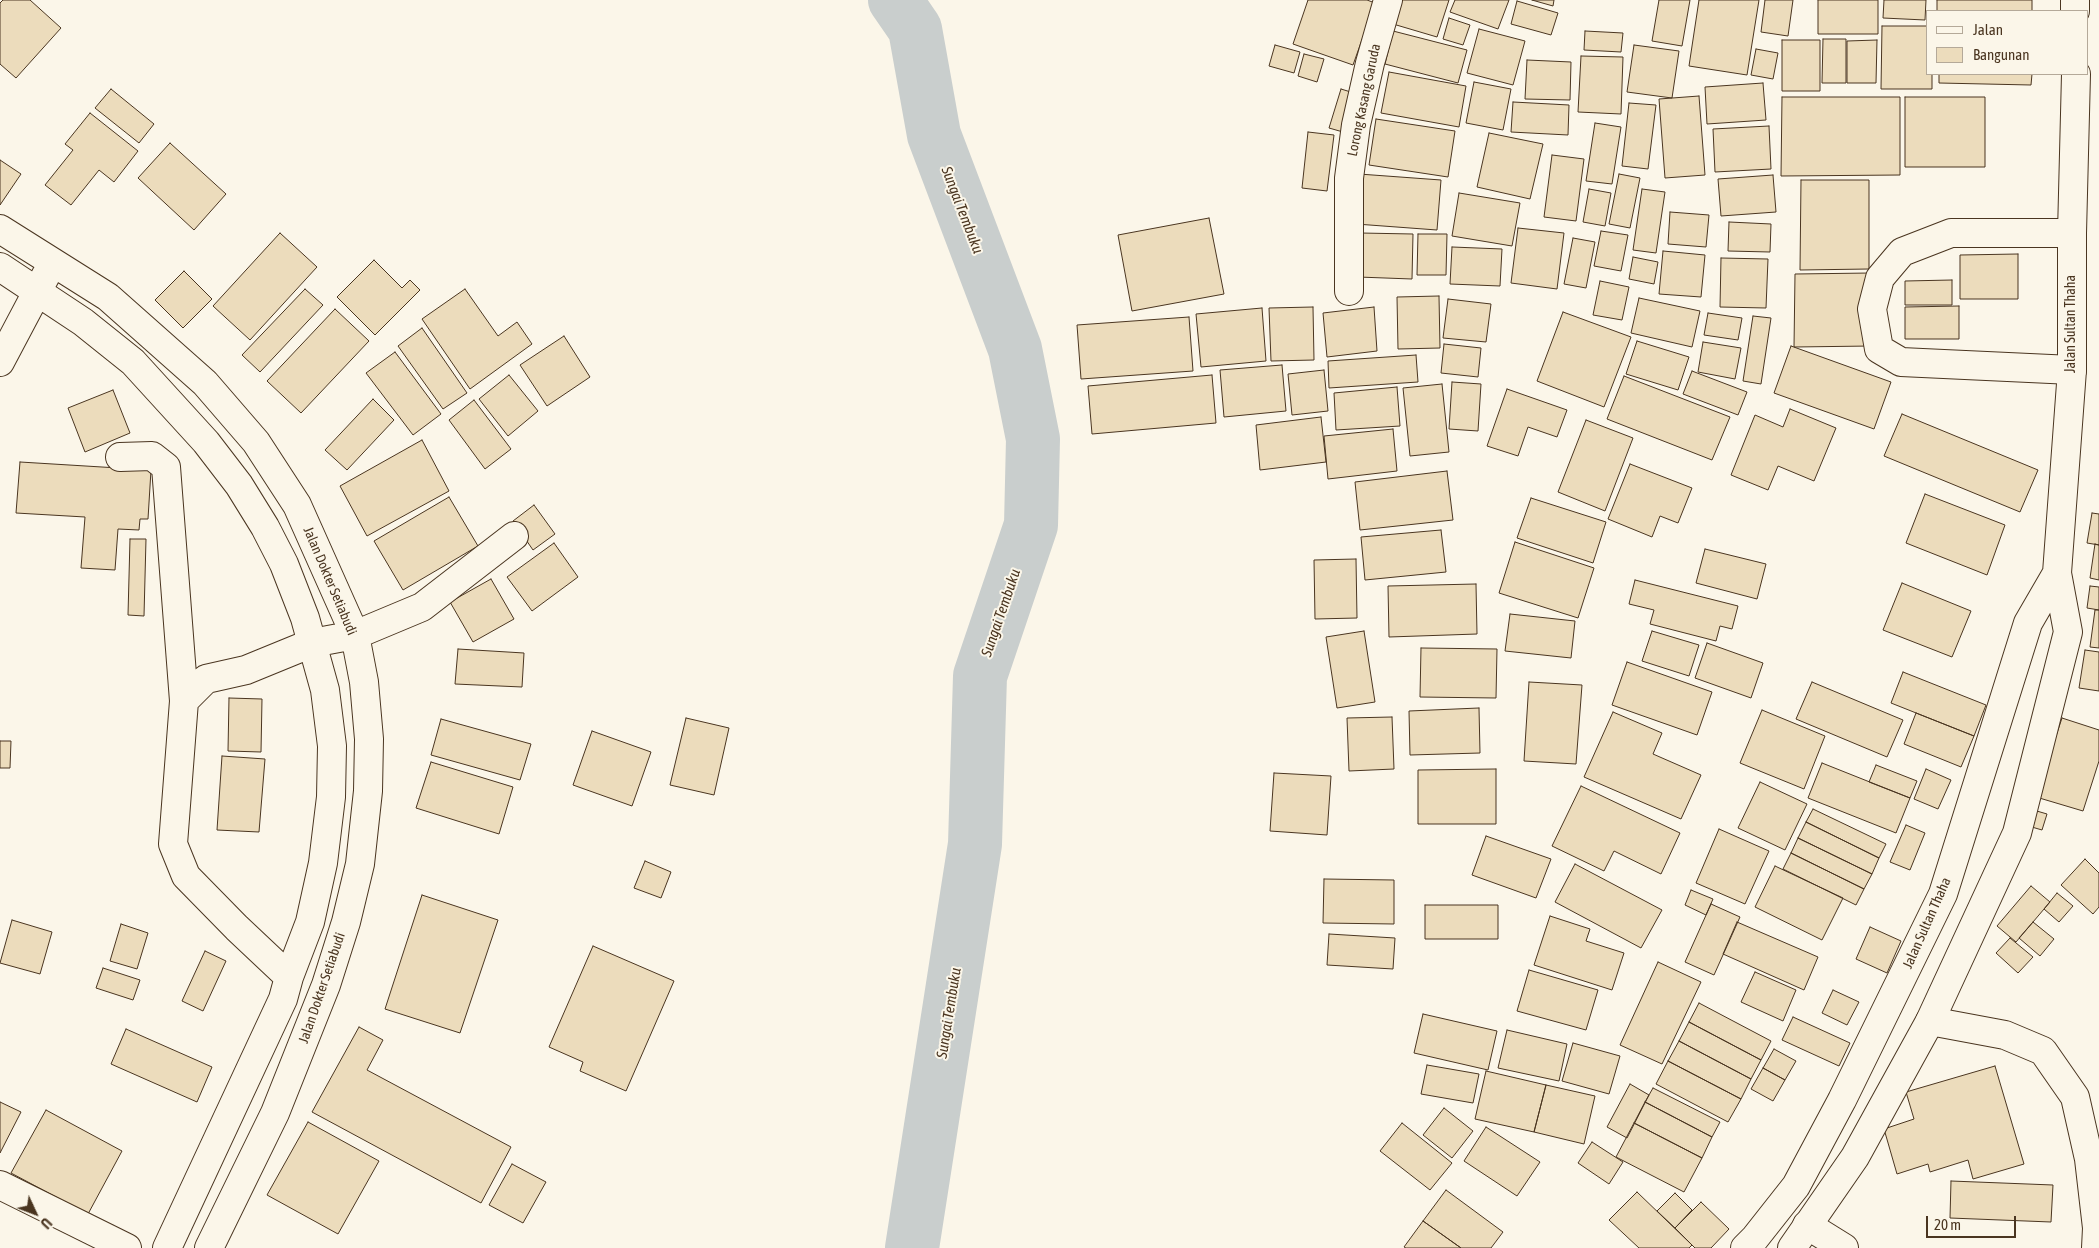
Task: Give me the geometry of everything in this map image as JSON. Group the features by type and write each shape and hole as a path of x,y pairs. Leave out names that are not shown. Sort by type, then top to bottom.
{"main road":[{"name":"Lorong Kasang Garuda","path":"1349,291 1349,178 1356,125 1388,0"},
{"name":"Jalan Sultan Thaha","path":"1792,1248 1855,1157 1930,1021 2017,833 2068,632 2057,573 2072,370 2072,234 2076,75"},
{"name":"Jalan Dokter Setiabudi","path":"0,229 108,297 204,383 256,442 298,505 355,635 364,682 369,738 368,791 360,864 346,922 323,994 275,1113 209,1248"},
{"path":"2072,234 1951,234 1910,248 1902,252 1880,278 1872,309 1879,349 1901,362 2072,370"},
{"path":"0,362 53,263"},
{"path":"0,267 84,322 133,362 206,442 239,485 284,564 302,609 325,690 332,746 331,797 323,863 312,913 289,977 284,999 167,1248"},
{"path":"120,457 152,456 166,467 184,701 173,844 186,876 289,977"},
{"path":"184,701 206,679 246,670 312,644 355,635 422,607 514,536"},
{"name":"Jalan Sultan Thaha","path":"1745,1248 1796,1186 1842,1100 1943,894 2028,623 2057,573"},
{"path":"1889,1004 1930,1021 2005,1035 2043,1051 2075,1097 2089,1159 2097,1228 2096,1248"},
{"path":"0,1184 127,1248"},
{"path":"1808,1225 1844,1248"}],"building":[{"path":"3,0 30,0 61,28 16,78 0,64 0,3"},
{"path":"1308,0 1367,0 1375,3 1353,65 1293,44"},
{"path":"1400,0 1449,0 1437,37 1393,24"},
{"path":"1455,0 1509,0 1498,29 1450,12"},
{"path":"1532,0 1554,0 1553,6"},
{"path":"1659,0 1690,0 1682,46 1652,41"},
{"path":"1699,0 1759,0 1747,75 1689,66"},
{"path":"1765,0 1793,0 1788,36 1761,32"},
{"path":"1818,0 1878,0 1878,34 1818,34"},
{"path":"1884,0 1926,0 1925,20 1883,18"},
{"path":"1937,0 2032,0 2032,10 1937,10"},
{"path":"1517,1 1558,13 1551,35 1511,24"},
{"path":"1449,18 1470,25 1463,45 1443,39"},
{"path":"1882,26 1926,26 1926,75 1932,75 1932,89 1881,89"},
{"path":"1479,29 1525,41 1513,85 1467,73"},
{"path":"1393,31 1467,50 1458,83 1385,64"},
{"path":"1585,31 1623,33 1621,52 1584,50"},
{"path":"1823,39 1846,39 1846,83 1822,83"},
{"path":"1782,40 1820,40 1820,91 1782,91"},
{"path":"1877,40 1876,83 1847,83 1847,41"},
{"path":"1275,45 1300,52 1294,73 1269,66"},
{"path":"1634,45 1679,51 1672,98 1627,92"},
{"path":"1756,49 1778,53 1773,79 1751,75"},
{"path":"1304,54 1324,59 1317,82 1298,76"},
{"path":"1581,56 1623,57 1621,114 1578,112"},
{"path":"1527,60 1571,62 1570,100 1525,99"},
{"path":"1389,72 1466,86 1459,127 1381,113"},
{"path":"1939,75 2032,75 2031,85 1939,83"},
{"path":"1474,82 1511,89 1503,130 1466,123"},
{"path":"1763,83 1766,120 1707,124 1705,87"},
{"path":"111,89 154,124 139,143 95,108"},
{"path":"1341,89 1354,93 1343,132 1329,128"},
{"path":"1699,96 1705,175 1665,178 1659,99"},
{"path":"1782,97 1900,97 1900,175 1781,176"},
{"path":"1905,97 1985,97 1985,167 1905,167"},
{"path":"1513,102 1569,105 1568,135 1511,132"},
{"path":"1629,103 1656,105 1648,169 1622,166"},
{"path":"90,113 138,151 114,182 99,170 71,205 45,185 73,150 65,144"},
{"path":"1376,119 1455,131 1448,177 1369,165"},
{"path":"1595,123 1621,127 1612,184 1586,181"},
{"path":"1769,126 1771,169 1715,172 1713,129"},
{"path":"1308,132 1334,135 1327,191 1302,188"},
{"path":"1489,133 1543,144 1530,199 1477,187"},
{"path":"170,143 226,194 194,230 138,178"},
{"path":"1552,155 1584,159 1576,221 1544,217"},
{"path":"0,160 21,174 0,205"},
{"path":"1359,174 1441,180 1437,230 1356,224"},
{"path":"1619,174 1640,178 1630,228 1609,224"},
{"path":"1773,175 1776,212 1721,216 1718,179"},
{"path":"1801,180 1869,180 1869,269 1800,270"},
{"path":"1589,189 1611,193 1605,226 1583,222"},
{"path":"1642,189 1665,192 1656,253 1633,250"},
{"path":"1459,193 1520,203 1512,246 1452,236"},
{"path":"1670,212 1709,215 1706,247 1668,244"},
{"path":"1209,218 1224,294 1132,311 1118,235"},
{"path":"1729,222 1771,224 1770,252 1728,251"},
{"path":"1518,228 1564,233 1557,289 1511,283"},
{"path":"1601,231 1628,235 1621,271 1594,266"},
{"path":"280,233 317,267 250,340 213,306"},
{"path":"1360,233 1413,234 1412,279 1358,277"},
{"path":"1418,234 1447,234 1446,275 1417,275"},
{"path":"1573,238 1595,242 1586,288 1564,284"},
{"path":"1452,247 1502,249 1500,286 1450,284"},
{"path":"1663,251 1705,255 1701,297 1659,294"},
{"path":"2018,254 2018,299 1960,299 1960,255"},
{"path":"1633,257 1658,262 1654,284 1629,279"},
{"path":"1721,258 1768,259 1766,308 1720,307"},
{"path":"374,260 402,288 410,280 420,290 375,335 337,297"},
{"path":"184,271 212,299 183,328 155,300"},
{"path":"1871,273 1871,346 1794,347 1795,274"},
{"path":"1952,280 1952,305 1905,305 1905,281"},
{"path":"1600,281 1629,287 1622,320 1593,315"},
{"path":"305,289 323,305 260,372 242,355"},
{"path":"465,289 498,336 517,322 532,344 470,389 422,319"},
{"path":"1439,296 1440,348 1398,349 1397,297"},
{"path":"1639,298 1700,311 1692,347 1631,333"},
{"path":"1448,299 1491,304 1486,342 1443,338"},
{"path":"1959,306 1959,339 1905,339 1905,307"},
{"path":"1313,307 1314,360 1271,361 1269,308"},
{"path":"1374,307 1377,351 1327,357 1323,313"},
{"path":"1262,308 1266,361 1201,367 1196,314"},
{"path":"335,309 369,341 301,413 267,381"},
{"path":"1563,312 1631,337 1604,407 1537,381"},
{"path":"1708,313 1742,318 1738,340 1704,335"},
{"path":"1753,316 1771,318 1761,384 1743,381"},
{"path":"1189,317 1193,371 1081,379 1077,325"},
{"path":"422,328 467,393 443,409 398,346"},
{"path":"564,336 590,377 547,406 520,365"},
{"path":"1637,341 1689,357 1678,390 1626,374"},
{"path":"1703,342 1741,348 1735,379 1698,372"},
{"path":"1444,344 1481,348 1478,377 1441,373"},
{"path":"1791,346 1891,382 1874,429 1774,393"},
{"path":"395,352 441,414 413,435 366,373"},
{"path":"1416,355 1418,382 1329,388 1328,361"},
{"path":"1282,365 1286,411 1224,417 1220,370"},
{"path":"1324,370 1328,411 1292,415 1288,374"},
{"path":"1692,371 1747,392 1738,415 1683,394"},
{"path":"509,375 538,411 508,436 479,399"},
{"path":"1212,375 1216,423 1092,434 1088,386"},
{"path":"1624,376 1730,417 1712,460 1607,419"},
{"path":"1452,382 1481,384 1478,431 1449,429"},
{"path":"1442,384 1449,452 1410,456 1403,388"},
{"path":"1397,387 1400,426 1336,430 1334,393"},
{"path":"1507,389 1567,410 1557,437 1528,427 1518,456 1487,446"},
{"path":"113,390 130,433 85,452 68,408"},
{"path":"373,399 394,420 347,470 325,450"},
{"path":"474,400 511,449 485,469 449,420"},
{"path":"1790,409 1836,428 1814,481 1778,466 1768,490 1731,475 1755,415 1783,427"},
{"path":"1902,414 2038,470 2020,512 1884,456"},
{"path":"1321,417 1326,462 1260,470 1256,425"},
{"path":"1586,420 1633,438 1605,511 1558,492"},
{"path":"1393,429 1397,471 1328,479 1324,436"},
{"path":"422,440 449,491 367,536 340,486"},
{"path":"20,462 151,470 148,519 140,519 139,530 118,529 115,570 81,568 85,517 16,513"},
{"path":"1630,464 1692,488 1678,523 1660,516 1652,537 1608,519"},
{"path":"1447,471 1453,520 1360,530 1355,482"},
{"path":"1925,494 2005,525 1987,575 1906,543"},
{"path":"449,497 478,546 403,590 374,541"},
{"path":"1531,498 1606,522 1593,563 1517,538"},
{"path":"534,505 555,534 533,550 513,521"},
{"path":"2092,513 2099,514 2099,545 2087,543"},
{"path":"1441,530 1446,572 1365,580 1361,537"},
{"path":"130,539 146,539 144,616 128,615"},
{"path":"1515,542 1594,568 1578,618 1499,593"},
{"path":"554,543 578,577 532,611 507,577"},
{"path":"2095,544 2099,545 2099,580 2090,578"},
{"path":"1705,549 1766,564 1757,599 1696,583"},
{"path":"1356,559 1357,618 1315,619 1314,560"},
{"path":"491,579 514,619 473,642 450,602"},
{"path":"1635,580 1738,606 1732,629 1720,626 1716,641 1650,624 1654,610 1629,604"},
{"path":"1902,583 1971,611 1952,657 1883,630"},
{"path":"1476,584 1477,634 1389,637 1388,586"},
{"path":"2090,586 2099,587 2099,610 2087,608"},
{"path":"2095,610 2099,610 2099,648 2090,647"},
{"path":"1510,614 1575,621 1571,658 1505,651"},
{"path":"1364,631 1375,702 1337,708 1326,637"},
{"path":"1652,631 1699,645 1689,676 1642,661"},
{"path":"1707,643 1763,663 1751,698 1695,678"},
{"path":"1421,648 1497,649 1496,698 1420,697"},
{"path":"458,649 524,653 522,687 455,684"},
{"path":"2085,650 2099,652 2099,691 2079,688"},
{"path":"1627,662 1712,692 1697,735 1612,705"},
{"path":"1903,672 1986,705 1974,736 1891,703"},
{"path":"1529,682 1582,685 1576,764 1524,761"},
{"path":"1812,682 1903,720 1887,757 1796,719"},
{"path":"229,698 262,699 261,752 228,751"},
{"path":"1479,708 1480,753 1410,755 1409,711"},
{"path":"1762,710 1825,736 1804,789 1740,763"},
{"path":"1613,712 1662,733 1653,754 1701,775 1681,819 1584,777"},
{"path":"1916,713 1974,736 1961,767 1904,744"},
{"path":"1392,717 1394,769 1349,771 1347,718"},
{"path":"686,718 729,728 714,795 670,785"},
{"path":"2062,718 2099,730 2099,761 2083,811 2036,797"},
{"path":"441,719 531,744 520,780 431,755"},
{"path":"592,731 651,752 632,806 573,785"},
{"path":"0,741 11,741 10,768 0,768"},
{"path":"222,756 265,759 259,832 217,830"},
{"path":"431,762 513,787 499,834 416,808"},
{"path":"1822,763 1910,798 1896,833 1808,798"},
{"path":"1876,765 1917,781 1910,798 1869,782"},
{"path":"1496,769 1496,824 1418,824 1418,770"},
{"path":"1926,769 1951,780 1938,809 1914,799"},
{"path":"1274,773 1331,776 1327,835 1270,831"},
{"path":"1760,782 1807,804 1785,850 1738,828"},
{"path":"1581,786 1680,833 1661,874 1614,851 1604,871 1552,846"},
{"path":"1813,809 1886,844 1879,858 1806,822"},
{"path":"2030,809 2047,814 2042,830 2025,825"},
{"path":"1806,822 1879,858 1872,874 1798,838"},
{"path":"1906,825 1925,833 1910,870 1890,862"},
{"path":"1719,829 1769,851 1745,904 1696,883"},
{"path":"1486,836 1551,859 1536,898 1472,875"},
{"path":"1798,838 1872,874 1864,889 1791,853"},
{"path":"1791,853 1864,889 1856,905 1783,869"},
{"path":"2085,859 2099,873 2099,907 2093,914 2061,885"},
{"path":"645,861 671,872 661,898 634,888"},
{"path":"1575,864 1662,910 1641,948 1555,902"},
{"path":"1775,866 1843,898 1822,940 1755,907"},
{"path":"1324,879 1394,880 1394,924 1323,923"},
{"path":"2031,886 2050,902 2016,942 1997,926"},
{"path":"1691,890 1713,899 1706,915 1685,905"},
{"path":"2057,893 2073,906 2059,922 2044,909"},
{"path":"422,895 498,920 460,1033 385,1009"},
{"path":"1711,904 1740,917 1714,975 1685,962"},
{"path":"1425,905 1498,905 1498,939 1425,939"},
{"path":"1550,916 1590,929 1586,941 1624,953 1612,990 1534,965"},
{"path":"12,920 52,932 40,974 0,963"},
{"path":"1737,922 1818,957 1804,990 1723,954"},
{"path":"2033,922 2054,939 2040,956 2019,938"},
{"path":"121,924 148,933 137,969 110,961"},
{"path":"1870,927 1901,941 1887,973 1856,959"},
{"path":"1329,934 1395,938 1393,969 1327,965"},
{"path":"2010,938 2033,957 2018,973 1996,953"},
{"path":"593,946 674,981 626,1091 580,1071 583,1062 549,1047"},
{"path":"205,951 226,961 203,1011 182,1001"},
{"path":"1658,962 1701,982 1662,1064 1620,1045"},
{"path":"103,968 140,980 133,1000 96,988"},
{"path":"1529,970 1598,990 1586,1030 1517,1011"},
{"path":"1755,972 1796,990 1783,1021 1741,1002"},
{"path":"1833,990 1859,1002 1847,1025 1822,1013"},
{"path":"1699,1003 1771,1041 1761,1060 1689,1022"},
{"path":"1423,1014 1497,1031 1488,1070 1414,1053"},
{"path":"1793,1017 1850,1043 1839,1066 1782,1040"},
{"path":"1689,1022 1761,1060 1751,1079 1679,1041"},
{"path":"359,1027 383,1040 367,1070 511,1147 481,1203 312,1112"},
{"path":"126,1029 212,1067 197,1102 111,1064"},
{"path":"1507,1030 1567,1044 1559,1081 1498,1068"},
{"path":"1679,1041 1751,1079 1741,1099 1668,1061"},
{"path":"1573,1043 1620,1056 1609,1094 1562,1081"},
{"path":"1774,1049 1796,1061 1785,1080 1763,1068"},
{"path":"1668,1061 1741,1099 1728,1122 1656,1084"},
{"path":"1427,1065 1479,1074 1473,1103 1421,1094"},
{"path":"1995,1066 2024,1164 1973,1179 1968,1160 1930,1172 1928,1164 1897,1174 1884,1129 1914,1119 1906,1092"},
{"path":"1763,1068 1785,1080 1773,1101 1751,1089"},
{"path":"1486,1071 1546,1085 1534,1132 1475,1119"},
{"path":"1630,1084 1649,1095 1627,1138 1607,1127"},
{"path":"1546,1085 1595,1096 1584,1144 1534,1132"},
{"path":"1653,1088 1720,1122 1712,1137 1645,1102"},
{"path":"0,1102 21,1112 0,1153"},
{"path":"1645,1102 1712,1137 1702,1158 1634,1123"},
{"path":"1444,1108 1473,1131 1452,1158 1423,1135"},
{"path":"46,1110 122,1151 88,1214 11,1173"},
{"path":"308,1122 379,1161 338,1234 267,1195"},
{"path":"1402,1123 1452,1163 1430,1190 1380,1151"},
{"path":"1634,1123 1702,1158 1684,1192 1616,1157"},
{"path":"1486,1127 1540,1162 1517,1196 1464,1161"},
{"path":"1592,1142 1623,1162 1609,1184 1578,1163"},
{"path":"512,1164 546,1182 523,1223 489,1205"},
{"path":"1951,1181 2053,1185 2051,1222 1950,1218"},
{"path":"1446,1190 1503,1232 1491,1248 1461,1248 1423,1221"},
{"path":"1637,1192 1692,1245 1689,1248 1639,1248 1609,1220"},
{"path":"1675,1193 1692,1210 1675,1228 1657,1211"},
{"path":"1701,1202 1729,1229 1711,1248 1695,1248 1675,1228"},
{"path":"1423,1221 1461,1248 1404,1247"}],"waterway":[{"name":"Sungai Tembuku","path":"895,0 915,29 934,135 1015,349 1033,439 1031,525 980,676 975,844 912,1248"}]}
